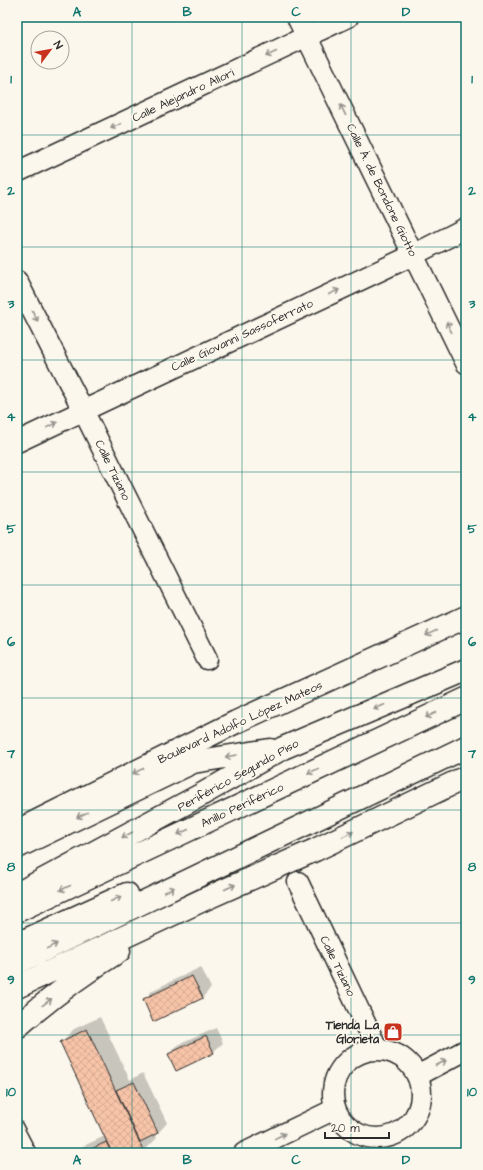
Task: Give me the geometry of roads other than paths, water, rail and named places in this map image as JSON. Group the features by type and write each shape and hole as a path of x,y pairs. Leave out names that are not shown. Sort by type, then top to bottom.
{"main road":[{"name":"Boulevard Adolfo López Mateos","path":"17,831 236,722 466,617"},
{"name":"Periférico Segundo Piso","path":"17,894 283,748 466,670"},
{"name":"Anillo Periférico","path":"17,911 466,699"},
{"path":"17,944 466,736"},
{"path":"17,963 466,746"},
{"path":"17,847 192,762 283,748"},
{"path":"17,987 205,898 315,850 466,777"},
{"path":"17,1027 39,1008 103,961 205,898"}],"street":[{"name":"Calle Á. de Bondone Giotto","path":"297,17 466,363"},
{"name":"Calle Alejandro Allori","path":"17,172 348,17"},
{"name":"Calle Giovanni Sassoferrato","path":"17,442 413,255 466,228"},
{"name":"Calle Tiziano","path":"17,282 83,410 207,659"},
{"name":"Calle Tiziano","path":"298,882 378,1050"},
{"path":"378,1050 391,1052 402,1057 411,1066 417,1076 421,1094 417,1112 407,1126 388,1145 375,1138 359,1134 344,1124 335,1109 332,1092 337,1075 347,1061 361,1052 378,1050"},
{"path":"417,1076 466,1050"},
{"path":"244,1153 335,1109"}],"lane":[{"path":"17,1126 31,1153"}],"place":[{"name":"Tienda La Glorieta","path":"393,1032"}]}
